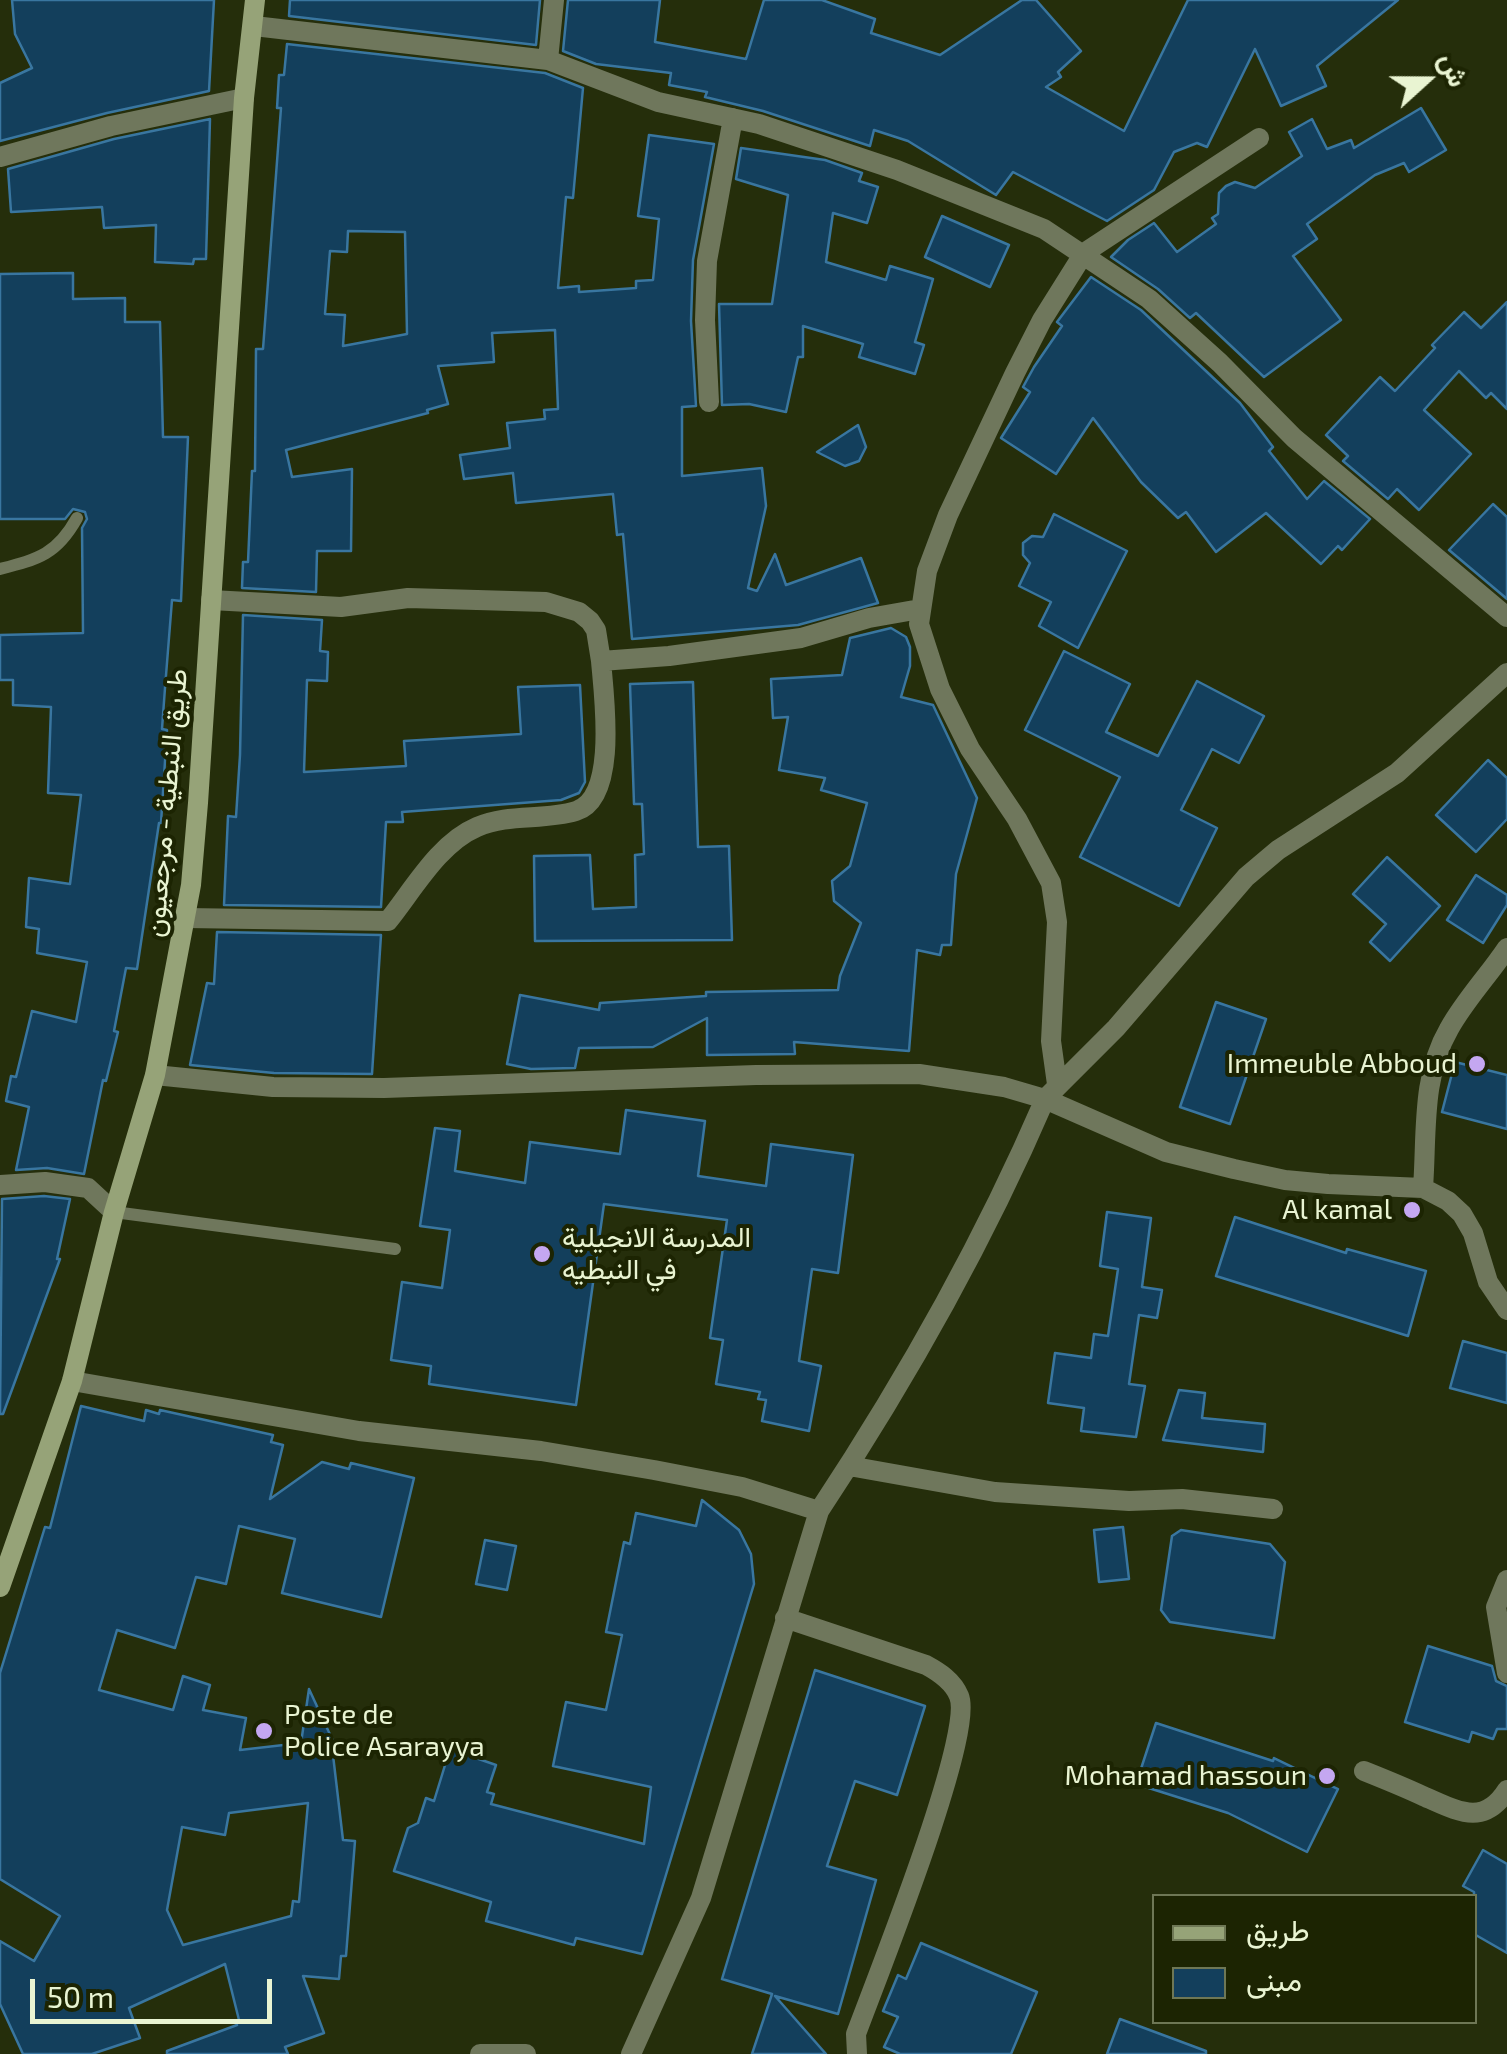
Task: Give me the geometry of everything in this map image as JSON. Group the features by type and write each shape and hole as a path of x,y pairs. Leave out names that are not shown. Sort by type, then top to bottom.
{"main road":[{"name":"طريق النبطية - مرجعيون","path":"0,1587 72,1381 114,1212 156,1076 186,918 226,417 244,98 255,0"}],"street":[{"path":"548,60 554,0"},
{"path":"254,26 548,60 658,102 733,118 897,170 1044,228 1149,299 1294,438 1507,617"},
{"path":"0,157 111,126 244,98"},
{"path":"709,402 707,261 733,118"},
{"path":"1051,1092 1057,922 1051,883 1018,818 970,749 940,689 919,624 927,572 948,515 1042,320 1084,253 1259,138"},
{"path":"186,918 388,920 449,846 475,827 500,818 575,812 587,806 596,798 605,747 596,630 579,612 546,602 408,598 342,607 211,600"},
{"path":"601,661 801,638 869,618 920,609"},
{"path":"631,2054 702,1898 818,1511 849,1466 966,1264 1051,1092 1116,1028 1246,877 1278,850 1397,773 1507,673"},
{"path":"1423,1188 1428,1086 1436,1060 1448,1031 1507,948"},
{"path":"156,1076 273,1088 384,1088 756,1074 919,1074 1051,1092 1166,1152 1284,1180 1423,1188 1448,1201 1462,1214 1488,1282 1507,1310"},
{"path":"0,1185 45,1182 88,1188 114,1212"},
{"path":"72,1381 359,1431 541,1451 654,1470 742,1486 818,1511"},
{"path":"849,1466 995,1492 1129,1500 1182,1498 1273,1508"},
{"path":"1507,1580 1496,1607 1507,1673"},
{"path":"785,1618 926,1664 941,1673 960,1697 962,1716 948,1774 916,1875 856,2034 856,2054"},
{"path":"1364,1771 1460,1813 1485,1811 1495,1806 1507,1790"},
{"path":"480,2054 526,2054"}],"lane":[{"path":"0,568 48,554 77,518"},
{"path":"114,1212 395,1249"}],"building":[{"path":"12,0 214,0 209,91 0,141 0,83 32,68 15,34"},
{"path":"290,0 540,0 536,45 289,16"},
{"path":"568,0 660,0 655,42 746,59 764,0 822,0 875,19 871,33 940,55 1022,0 1036,0 1081,51 1058,72 1061,77 1046,87 1124,131 1188,0 1398,0 1317,66 1326,86 1281,106 1255,49 1207,147 1197,143 1174,152 1154,190 1107,221 1013,172 996,195 908,141 874,130 870,146 763,111 705,97 707,92 669,85 671,73 596,64 563,51"},
{"path":"287,44 545,73 583,88 573,198 566,197 558,288 579,286 579,292 636,288 636,281 653,280 659,219 638,216 649,135 714,144 693,260 691,321 696,406 682,407 682,476 762,468 766,506 748,588 757,591 775,554 786,585 861,558 878,603 798,625 632,639 623,534 617,535 613,494 516,503 513,473 464,479 460,455 510,448 507,423 545,419 544,410 558,409 555,330 492,333 494,362 438,366 448,404 427,410 428,413 286,450 292,477 352,469 351,551 317,551 316,592 242,588 243,562 248,562 255,471 256,349 263,349 281,108 277,108 279,75 284,75","holes":["348,231 405,232 407,334 343,346 345,315 325,314 330,251 347,252"]},
{"path":"1421,108 1446,150 1409,172 1404,163 1375,175 1307,224 1317,239 1293,256 1341,320 1264,377 1196,313 1190,318 1158,289 1111,257 1154,223 1177,252 1216,224 1212,218 1218,214 1219,193 1226,186 1235,182 1255,188 1302,156 1289,132 1312,119 1327,149 1351,140 1354,148"},
{"path":"210,119 206,259 194,259 193,264 155,262 156,225 104,228 102,207 11,212 8,169 114,139"},
{"path":"741,148 825,160 862,173 859,181 878,187 867,223 833,213 826,262 886,280 890,266 933,279 915,342 924,345 915,374 859,357 863,344 803,326 803,357 798,357 786,412 749,404 722,405 719,304 772,304 788,195 736,179"},
{"path":"942,216 1009,245 990,287 925,257"},
{"path":"73,273 73,299 125,298 125,322 160,322 163,437 188,437 181,601 172,600 162,729 167,730 161,823 137,969 126,968 114,1031 118,1032 106,1081 103,1080 84,1174 47,1168 16,1170 29,1107 6,1101 32,1011 76,1022 87,962 37,953 39,929 26,927 29,878 70,884 81,795 48,793 51,707 13,705 13,680 0,680 0,635 83,633 85,512 73,509 65,519 0,519 0,274"},
{"path":"1091,277 1141,310 1240,403 1273,447 1269,451 1307,499 1324,481 1370,519 1342,550 1338,546 1321,564 1266,513 1216,552 1186,512 1178,518 1141,482 1093,418 1056,474 1001,438 1030,392 1023,387 1062,326 1057,322"},
{"path":"1507,302 1507,409 1491,393 1486,398 1459,371 1424,410 1471,454 1419,510 1397,489 1388,499 1343,461 1348,456 1326,435 1380,377 1395,391 1464,312 1481,328"},
{"path":"858,425 866,447 859,461 845,466 817,452"},
{"path":"1493,504 1507,517 1507,599 1449,550"},
{"path":"1054,514 1127,551 1078,648 1039,626 1051,602 1019,586 1030,563 1023,555 1023,543 1032,536 1043,537"},
{"path":"243,615 322,620 320,651 328,652 327,681 307,680 304,772 406,766 404,741 521,734 518,687 580,685 585,782 579,793 561,800 402,812 403,822 386,822 381,907 224,905 228,816 236,817"},
{"path":"891,628 906,637 910,647 910,666 901,697 933,705 977,798 956,874 951,945 942,945 940,955 917,950 909,1051 794,1042 795,1054 707,1055 707,1018 653,1047 579,1048 575,1068 531,1069 507,1064 520,995 599,1010 600,1003 706,996 706,992 838,990 861,923 834,901 832,881 850,866 867,803 821,790 825,778 779,770 788,717 773,718 771,679 842,675 850,638"},
{"path":"1064,651 1130,684 1106,732 1158,756 1197,681 1264,716 1239,763 1212,749 1181,810 1217,828 1179,906 1080,857 1120,777 1025,730"},
{"path":"693,682 698,847 729,846 732,940 535,941 534,856 590,855 593,909 636,907 635,855 644,854 642,804 634,804 630,684"},
{"path":"1488,760 1507,778 1507,819 1476,852 1436,815"},
{"path":"1387,857 1440,906 1390,961 1370,942 1386,924 1353,894"},
{"path":"1476,875 1507,895 1507,905 1483,943 1447,920"},
{"path":"217,932 381,935 372,1074 274,1073 190,1065 207,983 214,984"},
{"path":"1216,1002 1266,1019 1230,1124 1180,1107"},
{"path":"1455,1062 1507,1075 1507,1129 1442,1112"},
{"path":"626,1110 705,1121 698,1176 766,1186 771,1144 853,1155 838,1273 812,1269 799,1361 821,1366 809,1431 762,1421 766,1400 758,1399 760,1392 716,1384 723,1340 710,1338 727,1220 604,1204 576,1405 429,1384 431,1366 391,1360 402,1282 442,1288 450,1230 420,1226 435,1128 460,1131 455,1171 525,1183 530,1142 620,1154"},
{"path":"2,1199 70,1199 60,1259 0,1414"},
{"path":"1107,1212 1151,1218 1142,1287 1162,1290 1157,1318 1139,1315 1129,1384 1145,1386 1136,1437 1081,1431 1084,1408 1048,1403 1055,1353 1091,1358 1094,1334 1108,1336 1118,1269 1100,1266"},
{"path":"1235,1217 1346,1253 1347,1249 1426,1271 1408,1336 1216,1276"},
{"path":"1463,1341 1507,1353 1507,1403 1450,1388"},
{"path":"1179,1390 1205,1393 1202,1418 1265,1424 1263,1452 1163,1440"},
{"path":"81,1406 144,1421 146,1410 159,1414 160,1410 273,1435 271,1442 283,1445 270,1499 322,1462 349,1469 351,1463 414,1478 381,1617 282,1593 295,1539 239,1526 226,1584 196,1577 175,1648 117,1630 99,1690 173,1710 183,1676 210,1685 203,1710 246,1718 240,1750 301,1743 309,1689 339,1754 333,1755 343,1840 355,1841 346,1956 341,1956 339,1979 303,1976 324,2033 285,2047 288,2054 167,2054 237,2025 225,1964 129,2008 140,2038 92,2054 23,2054 0,2004 0,1941 34,1961 60,1916 0,1879 0,1673 45,1527 50,1528","holes":["308,1803 299,1902 293,1901 291,1916 183,1945 167,1910 182,1827 225,1835 229,1813"]},
{"path":"702,1500 739,1530 751,1554 754,1584 642,1954 576,1938 574,1945 486,1921 491,1902 394,1871 408,1828 418,1823 426,1798 434,1801 450,1749 496,1765 487,1792 494,1794 491,1804 644,1844 651,1787 553,1766 566,1702 606,1710 622,1635 606,1632 624,1542 630,1544 636,1513 696,1526"},
{"path":"1123,1527 1129,1579 1099,1582 1094,1530"},
{"path":"1181,1530 1270,1544 1285,1562 1274,1638 1170,1622 1161,1610 1172,1536"},
{"path":"485,1540 516,1546 507,1590 476,1584"},
{"path":"1428,1646 1492,1666 1496,1681 1507,1686 1507,1729 1497,1729 1493,1739 1472,1732 1469,1742 1405,1722"},
{"path":"815,1670 925,1706 897,1795 855,1781 827,1866 876,1880 838,2014 775,1996 826,2054 752,2054 772,1994 722,1979"},
{"path":"1156,1723 1273,1761 1274,1758 1338,1789 1307,1852 1228,1813 1136,1784"},
{"path":"1483,1850 1507,1864 1507,1953 1477,1936 1477,1894 1463,1886"},
{"path":"921,1943 1037,1992 1011,2054 900,2054 884,2047 898,2017 883,2011 898,1975 906,1979"},
{"path":"1120,2019 1206,2051 1206,2054 1107,2054"}],"place":[{"name":"Immeuble Abboud","path":"1477,1064"},
{"name":"Al kamal","path":"1412,1210"},
{"name":"المدرسة الانجيلية في النبطيه","path":"542,1254"},
{"name":"Poste de Police Asarayya","path":"264,1731"},
{"name":"Mohamad hassoun","path":"1327,1776"}]}
